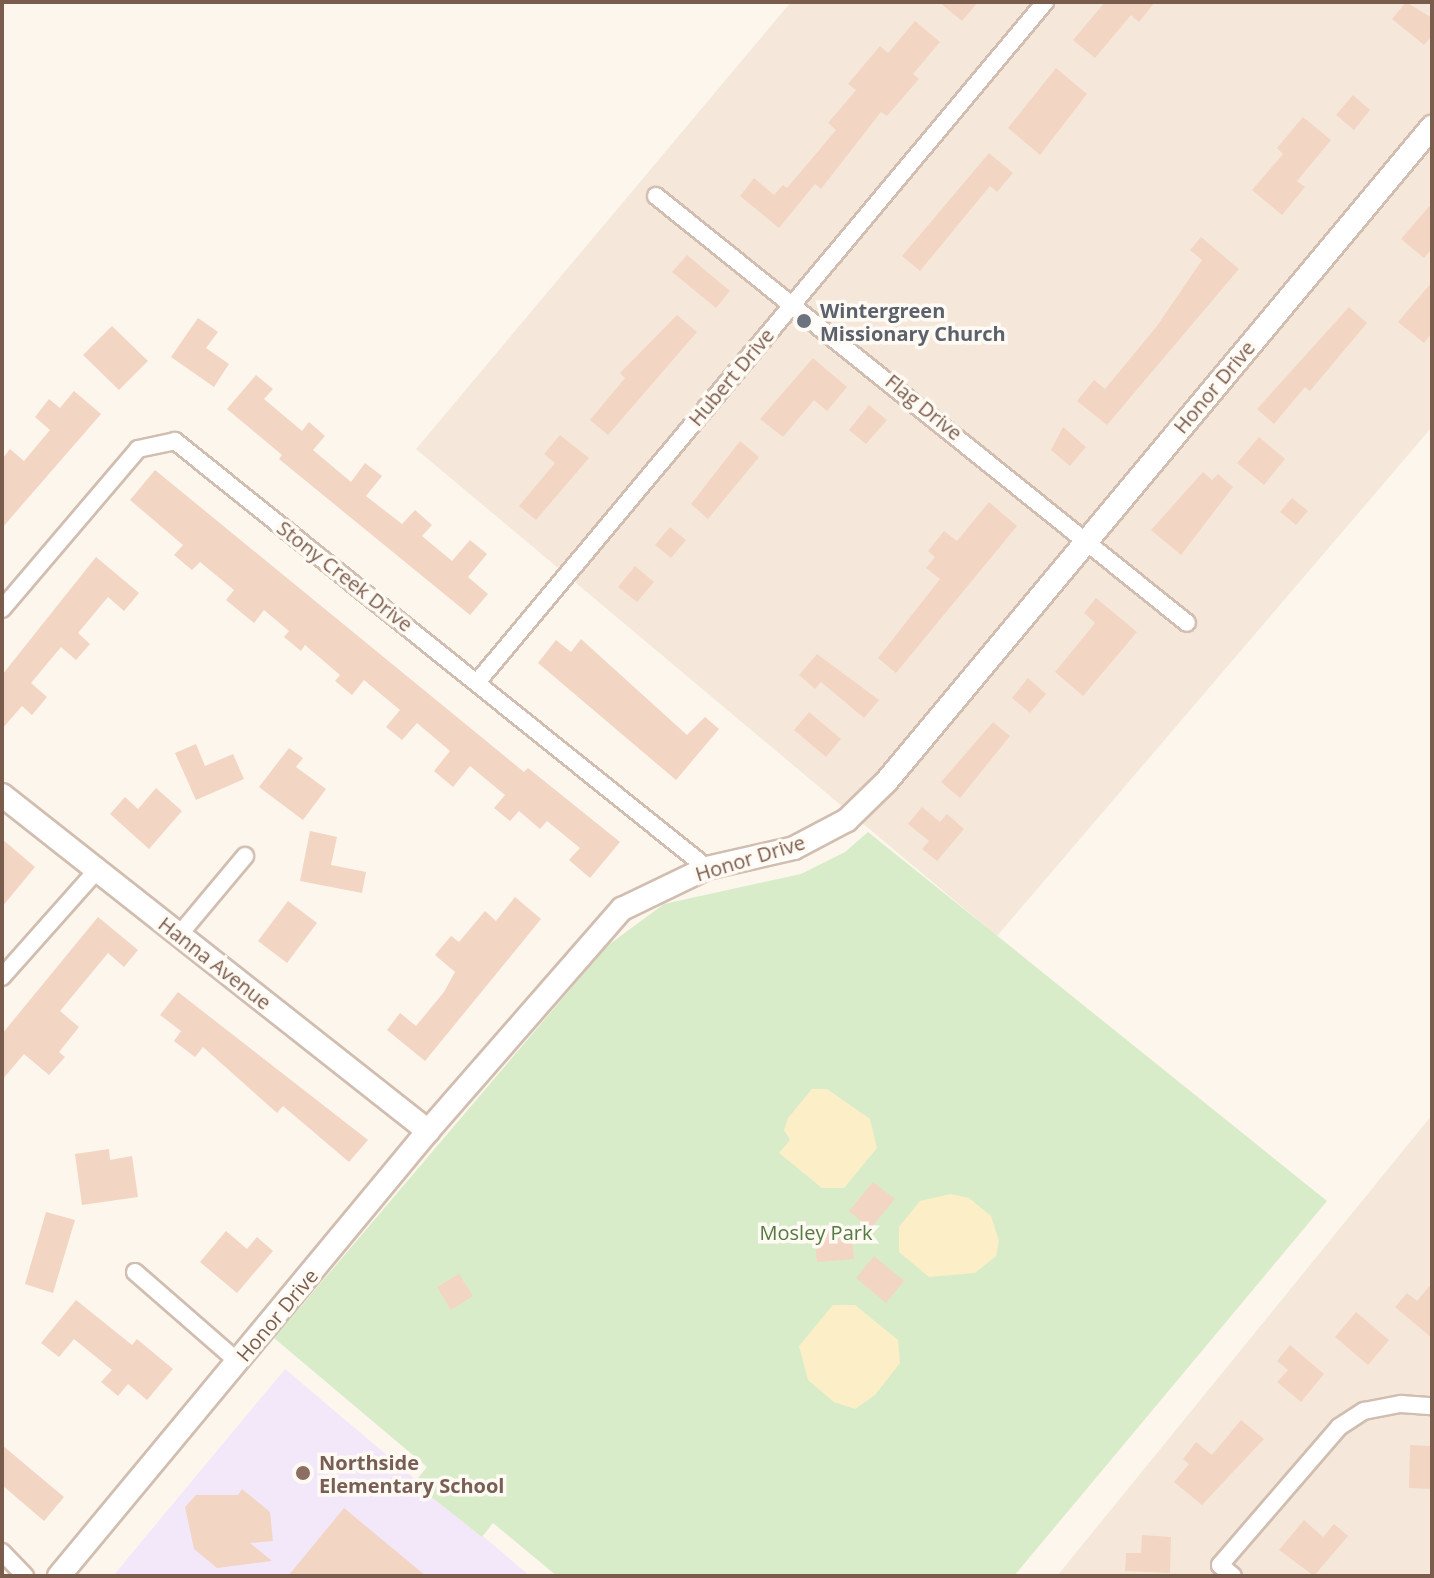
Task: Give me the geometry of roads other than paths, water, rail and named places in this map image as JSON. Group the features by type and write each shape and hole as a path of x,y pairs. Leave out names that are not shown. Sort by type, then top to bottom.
{"street":[{"name":"Hubert Drive","path":"479,680 1045,2"},
{"name":"Honor Drive","path":"59,1576 428,1131 622,909 707,868 794,848 847,820 886,782 1432,127"},
{"name":"Flag Drive","path":"656,196 1187,623"},
{"name":"Stony Creek Drive","path":"2,609 138,449 175,441 479,680 707,868"},
{"name":"Hanna Avenue","path":"2,795 428,1131"},
{"path":"179,935 245,856"},
{"path":"2,977 97,870"},
{"path":"135,1272 238,1362"},
{"path":"1233,1576 1220,1565 1339,1427 1364,1411 1401,1404 1432,1406"},
{"path":"2,1552 25,1576"}],"place":[{"name":"Wintergreen Missionary Church","path":"804,321"},
{"name":"Northside Elementary School","path":"303,1473"}],"park label":[{"name":"Mosley Park","path":"816,1232"}]}
